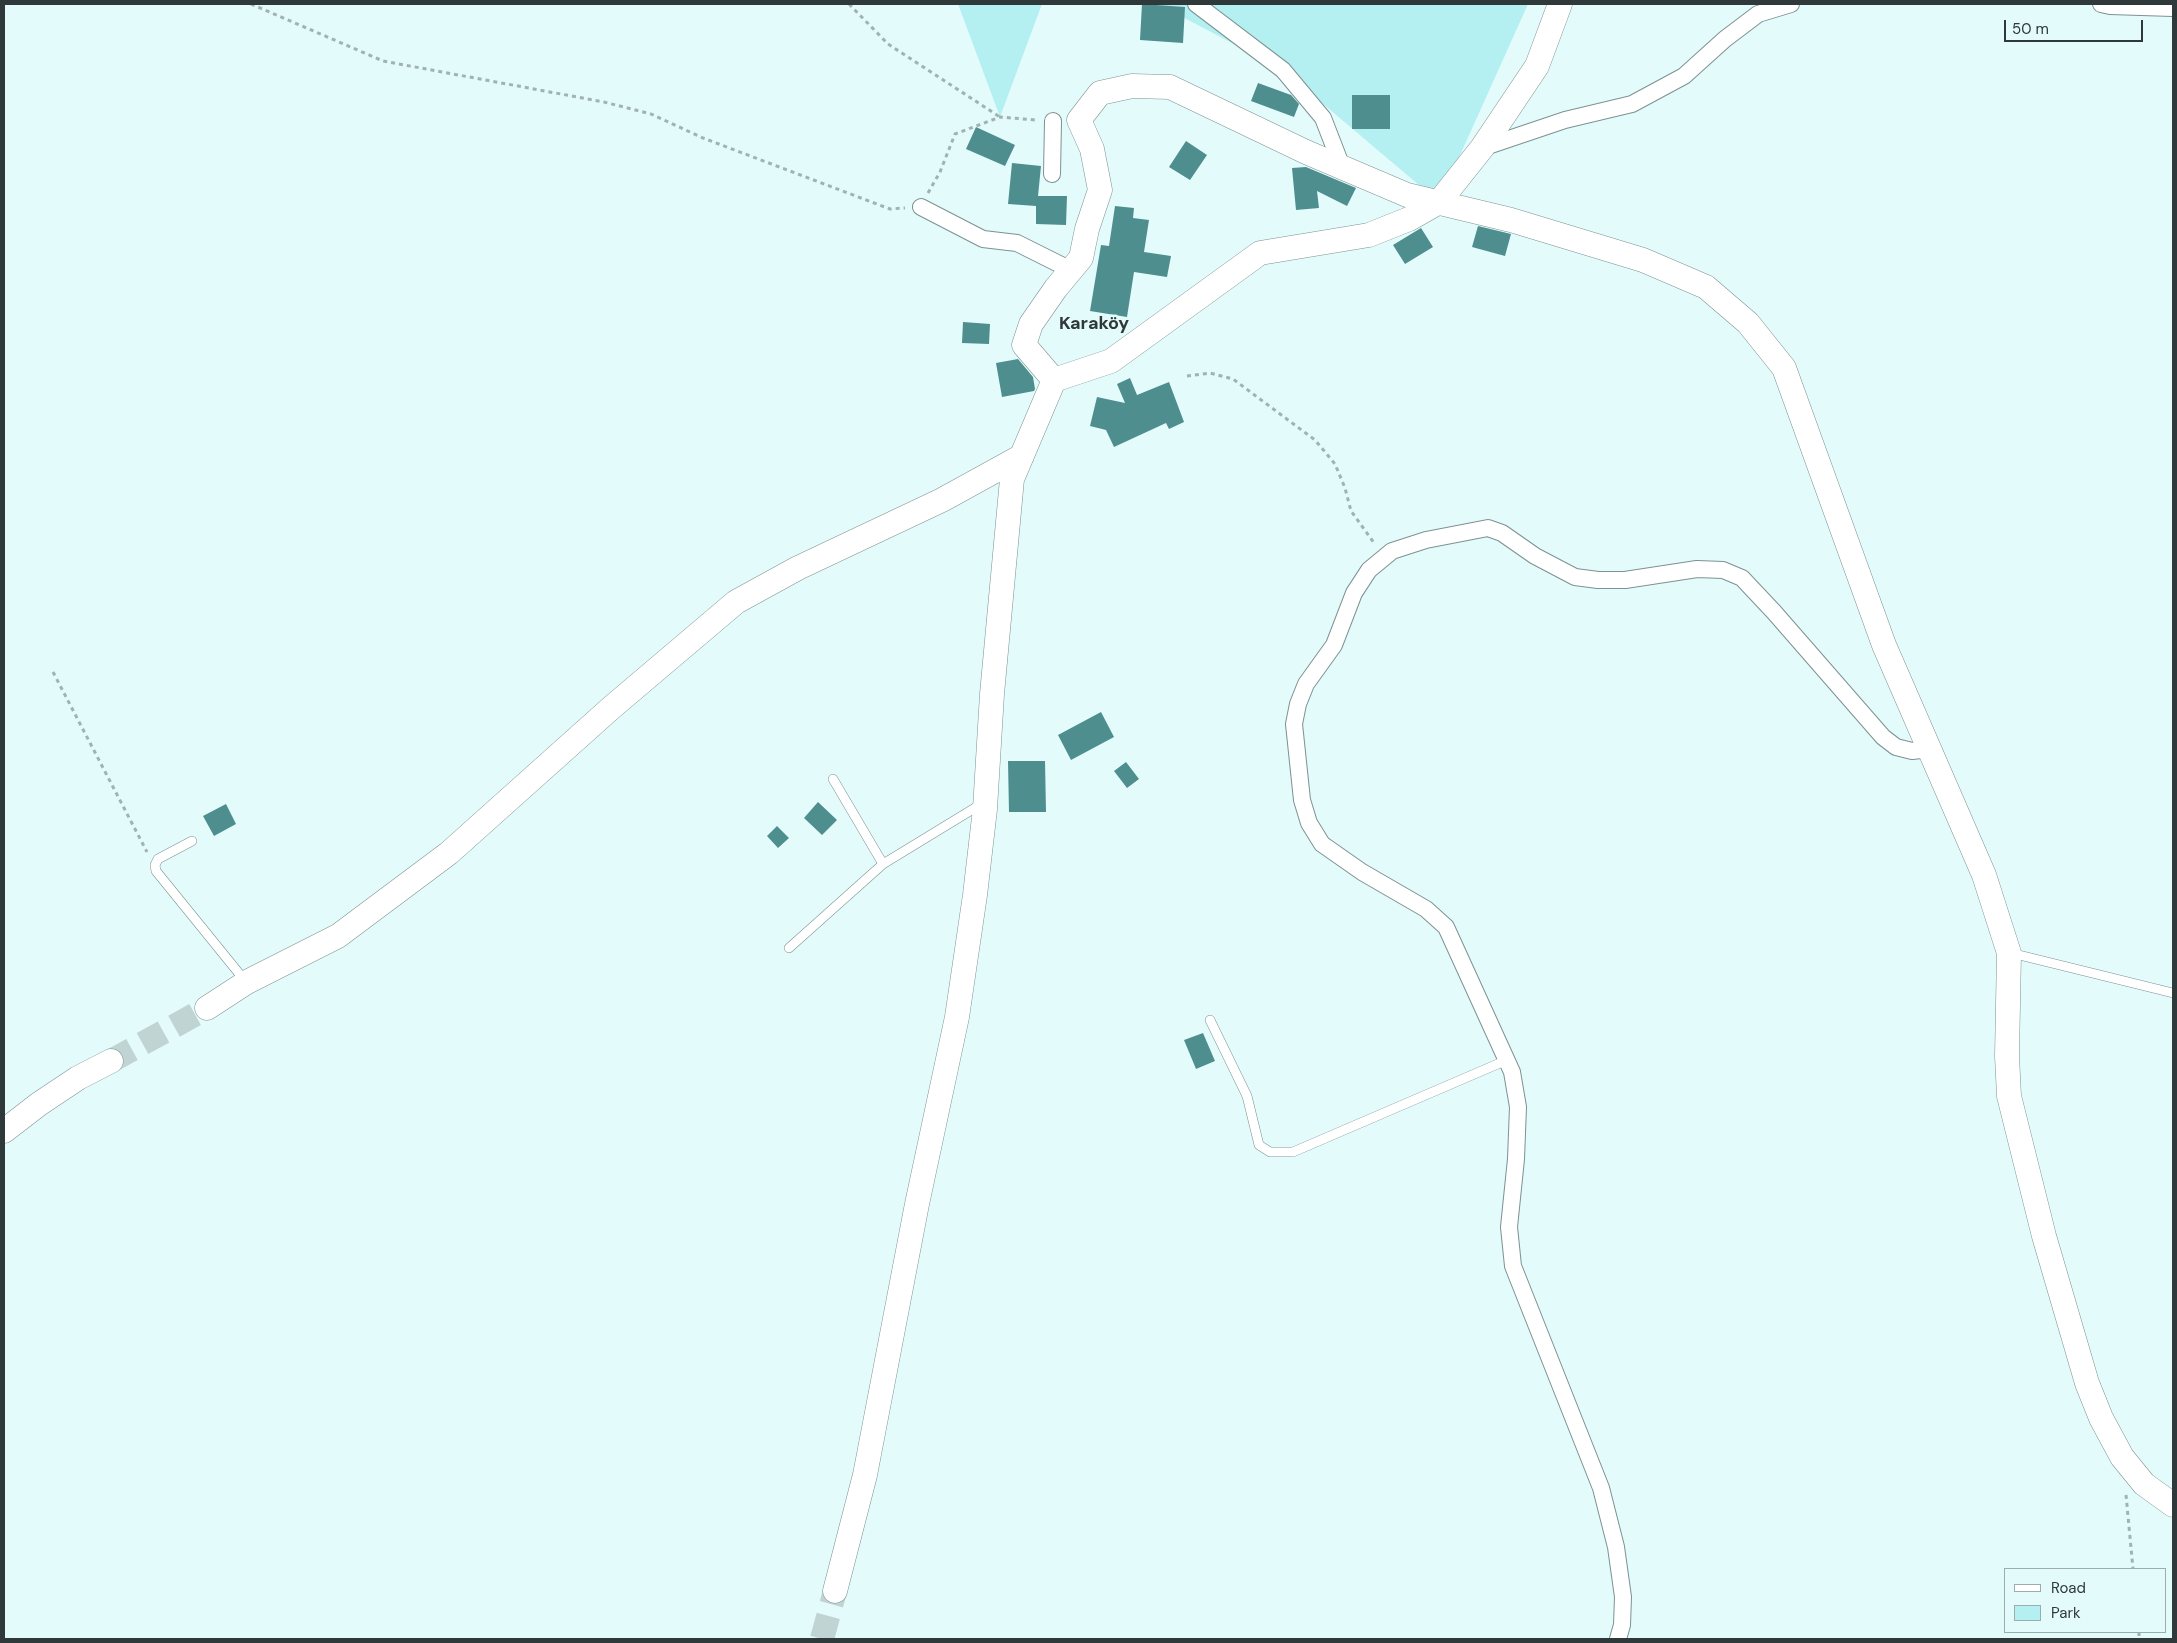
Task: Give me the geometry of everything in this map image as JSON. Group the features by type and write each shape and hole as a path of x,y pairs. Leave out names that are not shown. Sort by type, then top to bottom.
{"street":[{"path":"1196,4 1283,70 1323,118 1342,167"},
{"path":"834,1591 865,1475 917,1204 957,1017 975,895 985,801 992,694 1012,479 1054,380 1111,361 1260,253 1369,235 1409,219 1439,202 1482,148 1537,66 1560,4"},
{"path":"1482,148 1564,120 1632,104 1684,76 1758,14 1791,4"},
{"path":"2101,4 2173,8"},
{"path":"1054,380 1024,344 1030,324 1081,258 1087,229 1100,190 1092,149 1079,120 1100,94 1132,86 1170,87 1407,195 1512,220 1643,260 1706,287 1748,323 1784,368 1884,645 1984,877 2009,953 2007,1056 2009,1096 2044,1236 2084,1374 2101,1418 2122,1457 2144,1484 2173,1505"},
{"path":"1052,174 1053,121"},
{"path":"921,206 983,239 1017,243 1071,270"},
{"path":"207,1008 247,982 338,936 449,853 611,708 736,602 798,568 942,500 1022,456"},
{"path":"1618,1639 1622,1625 1623,1597 1616,1547 1601,1488 1513,1266 1509,1228 1516,1159 1518,1107 1512,1072 1446,927 1426,909 1362,872 1322,844 1309,823 1302,800 1294,724 1298,704 1306,684 1334,645 1354,593 1369,570 1390,553 1426,540 1488,528 1502,533 1535,556 1574,577 1598,580 1625,580 1697,569 1723,570 1742,578 1883,737 1896,747 1912,751 1930,749"},
{"path":"4,1131 70,1083 111,1061"}],"lane":[{"path":"833,779 884,864"},
{"path":"789,948 884,864 985,801"},
{"path":"192,841 158,859 155,866 156,871 247,982"},
{"path":"2009,953 2173,993"},
{"path":"1210,1020 1247,1096 1259,1145 1270,1152 1293,1152 1506,1060"}],"path":[{"path":"251,4 383,62 604,102 641,112 890,209 921,206 940,172 955,134 1000,117 1053,121"},
{"path":"850,4 888,44 1000,117"},
{"path":"1187,376 1210,374 1233,379 1315,440 1335,464 1345,488 1351,511 1360,525 1372,542 1390,553"},
{"path":"53,672 155,866"},
{"path":"2122,1457 2133,1568"}],"green space":[{"path":"958,4 1042,4 1000,117"},
{"path":"1158,4 1528,4 1439,202 1283,70"}],"building":[{"path":"1142,4 1185,7 1183,43 1140,40"},
{"path":"1258,83 1291,95 1299,104 1294,117 1251,101"},
{"path":"1352,95 1390,95 1390,129 1352,129"},
{"path":"976,127 1015,145 1005,166 966,149"},
{"path":"1186,141 1207,155 1190,180 1169,167"},
{"path":"1012,163 1041,166 1038,196 1067,196 1066,225 1036,224 1036,206 1008,204"},
{"path":"1306,167 1356,188 1347,206 1317,191 1319,208 1296,210 1292,168"},
{"path":"1115,206 1134,208 1133,218 1149,220 1144,252 1171,256 1167,277 1134,272 1127,317 1090,311 1101,245 1109,246"},
{"path":"1478,226 1511,234 1505,256 1472,247"},
{"path":"1421,228 1433,247 1405,264 1393,245"},
{"path":"963,322 990,324 989,344 962,343"},
{"path":"1018,359 1033,377 1035,389 1034,391 1002,397 996,363"},
{"path":"1130,378 1137,395 1169,382 1184,422 1169,429 1166,423 1114,447 1106,430 1090,426 1097,397 1125,403 1117,384"},
{"path":"1101,712 1114,737 1071,760 1058,735"},
{"path":"1008,761 1045,761 1046,812 1009,812"},
{"path":"1126,762 1139,779 1127,788 1114,771"},
{"path":"818,802 837,820 822,835 804,818"},
{"path":"226,804 236,824 214,836 203,816"},
{"path":"777,826 789,838 778,848 767,836"},
{"path":"1203,1033 1215,1061 1196,1069 1184,1040"}],"tunnel":[{"path":"111,1061 207,1008"},
{"path":"822,1639 835,1591"}],"district":[{"name":"Karaköy","path":"1094,324"}]}
